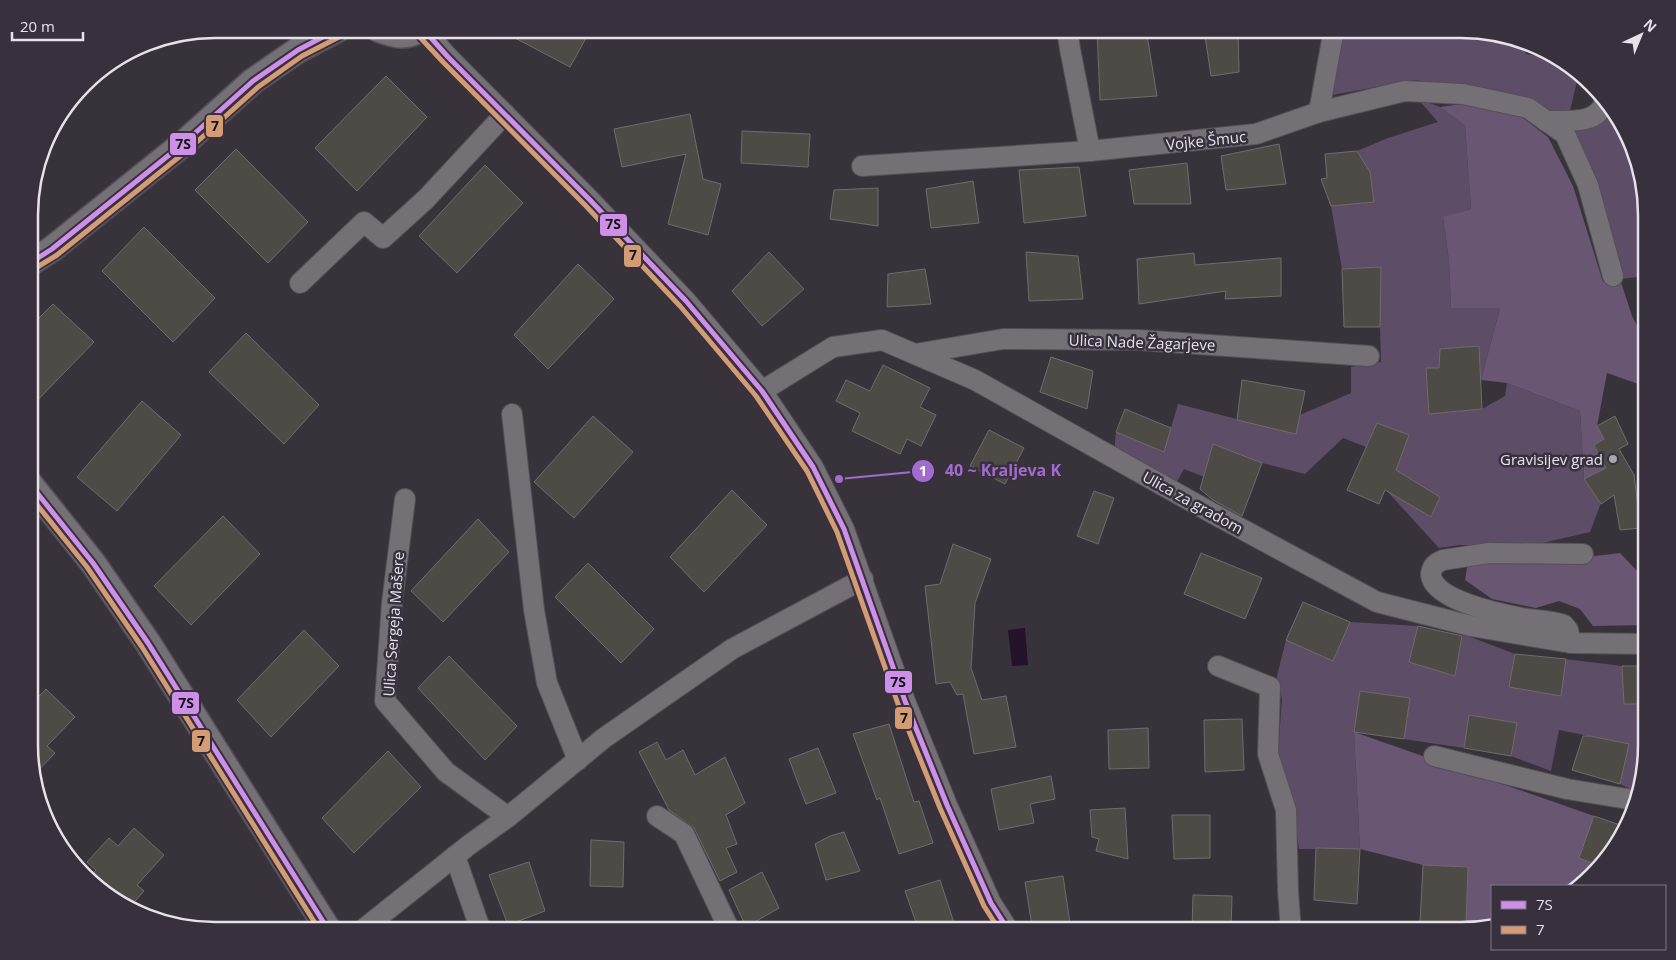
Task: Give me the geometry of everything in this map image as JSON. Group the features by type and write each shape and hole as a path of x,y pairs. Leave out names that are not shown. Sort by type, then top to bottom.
{"street":[{"path":"38,258 52,249 184,143 253,81 298,50 321,38"},
{"path":"432,38 686,300 762,391 813,467 844,528 905,701 947,805 991,903 1003,922"},
{"path":"1068,38 1090,151"},
{"path":"1319,112 1332,38"},
{"name":"Vojke Šmuc","path":"862,166 1090,151 1256,134 1319,112 1405,91 1463,94 1528,108 1565,134 1588,185 1613,276"},
{"path":"1546,120 1592,118 1603,108"},
{"path":"300,283 364,222 383,238 426,199 505,114"},
{"name":"Ulica Nade Žagarjeve","path":"915,354 1003,339 1129,340 1275,348 1370,356"},
{"name":"Ulica za gradom","path":"762,391 833,347 882,340 975,380 1212,513 1377,602 1471,626 1571,643 1638,644"},
{"path":"512,414 534,610 547,683 578,760"},
{"path":"38,494 93,563 148,643 323,922"},
{"name":"Ulica Sergeja Mašere","path":"405,499 392,603 385,701 446,772 508,817"},
{"path":"1571,643 1568,630 1564,624 1522,618 1475,606 1444,594 1434,585 1431,577 1432,568 1436,563 1443,560 1489,553 1583,554"},
{"path":"372,922 455,856 508,817 604,738 732,648 862,579"},
{"path":"1218,666 1270,687 1268,754 1286,810 1290,922"},
{"path":"1434,756 1567,789 1630,799"},
{"path":"657,816 684,834 726,922"},
{"path":"455,856 478,922"}],"shaded area":[{"path":"1341,38 1485,39 1518,47 1526,50 1526,54 1541,57 1560,67 1577,80 1570,111 1550,112 1514,95 1415,80 1332,95"},
{"path":"1417,98 1440,107 1465,126 1471,209 1443,218 1449,261 1451,308 1500,308 1481,380 1479,346 1440,349 1439,368 1426,368 1429,414 1482,409 1505,396 1507,383 1580,411 1584,479 1601,503 1590,532 1534,545 1459,545 1439,548 1387,491 1431,517 1440,497 1396,470 1409,435 1377,423 1366,447 1343,438 1305,474 1262,463 1213,444 1204,477 1184,469 1174,487 1114,453 1116,432 1164,452 1178,404 1296,434 1300,415 1351,393 1351,367 1381,362 1381,267 1342,269 1331,206 1374,202 1370,172 1357,151 1388,138 1438,122"},
{"path":"1469,103 1523,118 1548,137 1573,186 1603,282 1620,279 1632,316 1638,327 1638,384 1607,373 1597,426 1604,439 1594,446 1606,468 1584,479 1580,411 1507,383 1481,380 1500,308 1451,308 1449,261 1443,217 1471,209 1465,126 1440,107"},
{"path":"1604,110 1620,136 1629,158 1637,191 1638,277 1620,279 1571,131"},
{"path":"1620,553 1638,572 1638,625 1593,626 1580,609 1559,601 1536,608 1492,599 1465,580 1467,567 1493,559 1558,564 1579,558"},
{"path":"1350,622 1418,626 1410,662 1454,676 1463,634 1515,654 1509,687 1561,695 1565,659 1622,666 1624,703 1638,704 1638,757 1632,790 1620,784 1629,744 1559,730 1551,771 1511,756 1517,723 1469,715 1464,748 1404,739 1410,698 1361,691 1354,732 1360,849 1299,849 1293,806 1278,753 1282,699 1276,680 1286,640 1333,661"},
{"path":"1025,628 1028,665 1012,666 1008,630"},
{"path":"1354,732 1594,816 1580,858 1594,864 1587,871 1570,885 1491,885 1491,920 1485,921 1466,922 1468,867 1423,865 1360,849"}],"building":[{"path":"515,38 586,38 570,67"},
{"path":"1097,38 1147,38 1157,96 1100,100"},
{"path":"1205,38 1238,38 1239,72 1211,76"},
{"path":"386,76 427,117 357,191 315,148"},
{"path":"690,114 703,179 721,184 708,235 668,224 686,154 622,167 614,129"},
{"path":"742,131 810,134 808,167 741,163"},
{"path":"1279,144 1286,184 1226,190 1221,156"},
{"path":"236,149 308,222 268,263 195,190"},
{"path":"1357,151 1370,172 1374,202 1331,206 1321,179 1327,178 1325,154"},
{"path":"1187,163 1191,204 1134,204 1129,170"},
{"path":"485,165 523,203 457,273 419,236"},
{"path":"1079,167 1086,216 1024,223 1019,170"},
{"path":"973,181 979,223 931,228 926,189"},
{"path":"878,188 878,226 830,219 834,190"},
{"path":"144,227 215,298 173,342 102,271"},
{"path":"769,252 804,289 762,326 732,291"},
{"path":"1026,252 1078,256 1083,299 1029,301"},
{"path":"1194,253 1195,265 1281,258 1281,296 1225,299 1226,291 1139,304 1137,259"},
{"path":"578,264 614,299 548,369 514,335"},
{"path":"1381,267 1380,327 1344,327 1342,269"},
{"path":"925,269 931,304 887,307 888,274"},
{"path":"53,304 94,342 38,400 38,319"},
{"path":"246,333 319,405 284,444 209,372"},
{"path":"1479,346 1482,409 1429,414 1426,368 1439,368 1440,349"},
{"path":"1051,357 1093,371 1087,409 1040,392"},
{"path":"883,365 930,388 920,407 936,415 921,446 907,439 900,454 852,431 860,413 836,401 846,380 870,391"},
{"path":"1242,380 1305,391 1296,434 1237,420"},
{"path":"142,401 181,435 117,511 77,477"},
{"path":"1125,409 1171,428 1164,452 1116,432"},
{"path":"593,416 633,452 574,518 534,482"},
{"name":"Gravisijev grad","path":"1615,416 1628,444 1619,449 1634,475 1638,505 1638,528 1620,530 1614,495 1601,504 1584,479 1606,468 1594,445 1604,439 1597,426"},
{"path":"1377,423 1409,435 1396,470 1440,497 1431,517 1385,490 1379,504 1347,490"},
{"path":"989,430 1024,448 1005,484 970,466"},
{"path":"1213,444 1262,463 1242,516 1213,500 1200,489"},
{"path":"732,490 767,525 704,592 670,557"},
{"path":"1094,491 1114,498 1098,544 1077,536"},
{"path":"223,516 260,554 191,625 154,586"},
{"path":"478,519 509,552 443,622 411,591"},
{"path":"953,544 991,559 975,603 971,668 982,700 1006,696 1016,747 974,754 963,694 957,695 950,682 936,684 925,586 940,584"},
{"path":"1201,553 1262,578 1245,619 1184,594"},
{"path":"588,563 654,629 621,663 555,597"},
{"path":"1303,602 1350,622 1333,661 1286,640"},
{"path":"1418,626 1462,636 1455,676 1409,662"},
{"path":"304,630 339,666 271,737 237,700"},
{"path":"1515,654 1566,659 1561,696 1509,687"},
{"path":"449,656 517,726 485,760 418,688"},
{"path":"1622,666 1638,666 1638,704 1624,704"},
{"path":"46,689 75,717 47,746 55,753 39,770 38,757 38,698"},
{"path":"1360,691 1410,698 1404,739 1354,732"},
{"path":"1469,715 1517,723 1511,756 1464,748"},
{"path":"1242,719 1244,770 1205,772 1204,720"},
{"path":"889,724 914,802 919,801 933,843 899,854 880,798 877,800 853,734"},
{"path":"1148,728 1149,768 1109,769 1108,730"},
{"path":"1583,736 1629,744 1620,784 1572,770"},
{"path":"657,742 666,760 683,750 695,775 725,757 745,803 726,815 737,844 726,848 737,872 720,881 694,828 669,810 639,752"},
{"path":"818,748 836,793 806,804 789,759"},
{"path":"388,751 421,787 354,853 322,818"},
{"path":"1051,776 1055,799 1030,804 1034,823 999,830 991,789"},
{"path":"1125,808 1128,859 1096,851 1099,839 1092,837 1090,810"},
{"path":"1172,815 1210,815 1210,858 1174,859"},
{"path":"1594,816 1620,825 1609,844 1594,864 1579,858"},
{"path":"134,828 164,855 137,885 144,891 134,903 116,893 98,879 92,874 96,870 87,862 109,838 118,846"},
{"path":"844,832 860,871 826,880 815,844 830,836"},
{"path":"591,840 624,842 623,887 590,886"},
{"path":"1316,848 1360,849 1357,904 1314,900"},
{"path":"529,862 545,911 516,922 507,922 489,875"},
{"path":"1423,865 1468,867 1466,922 1420,922"},
{"path":"762,872 779,908 755,922 744,922 729,890"},
{"path":"1063,876 1070,922 1031,922 1025,882"},
{"path":"940,880 954,922 916,922 905,891"},
{"path":"1193,895 1232,896 1231,922 1192,922"}],"transit line":[{"name":"7S","path":"38,258 52,249 184,143 253,81 298,50 321,38"},
{"name":"7","path":"38,267 57,255 189,149 258,87 302,56 337,38"},
{"name":"7","path":"421,38 585,205 680,306 756,396 807,471 837,532 898,704 940,808 984,906 994,922"},
{"name":"7S","path":"431,38 686,301 762,391 813,467 844,529 905,701 947,805 991,903 1003,922"},
{"name":"7S","path":"38,494 93,563 148,643 323,922"},
{"name":"7","path":"38,506 87,567 142,647 314,922"}],"place":[{"name":"Gravisijev grad","path":"1613,459"},
{"name":"40 ~ Kraljeva K","path":"839,479"}]}
